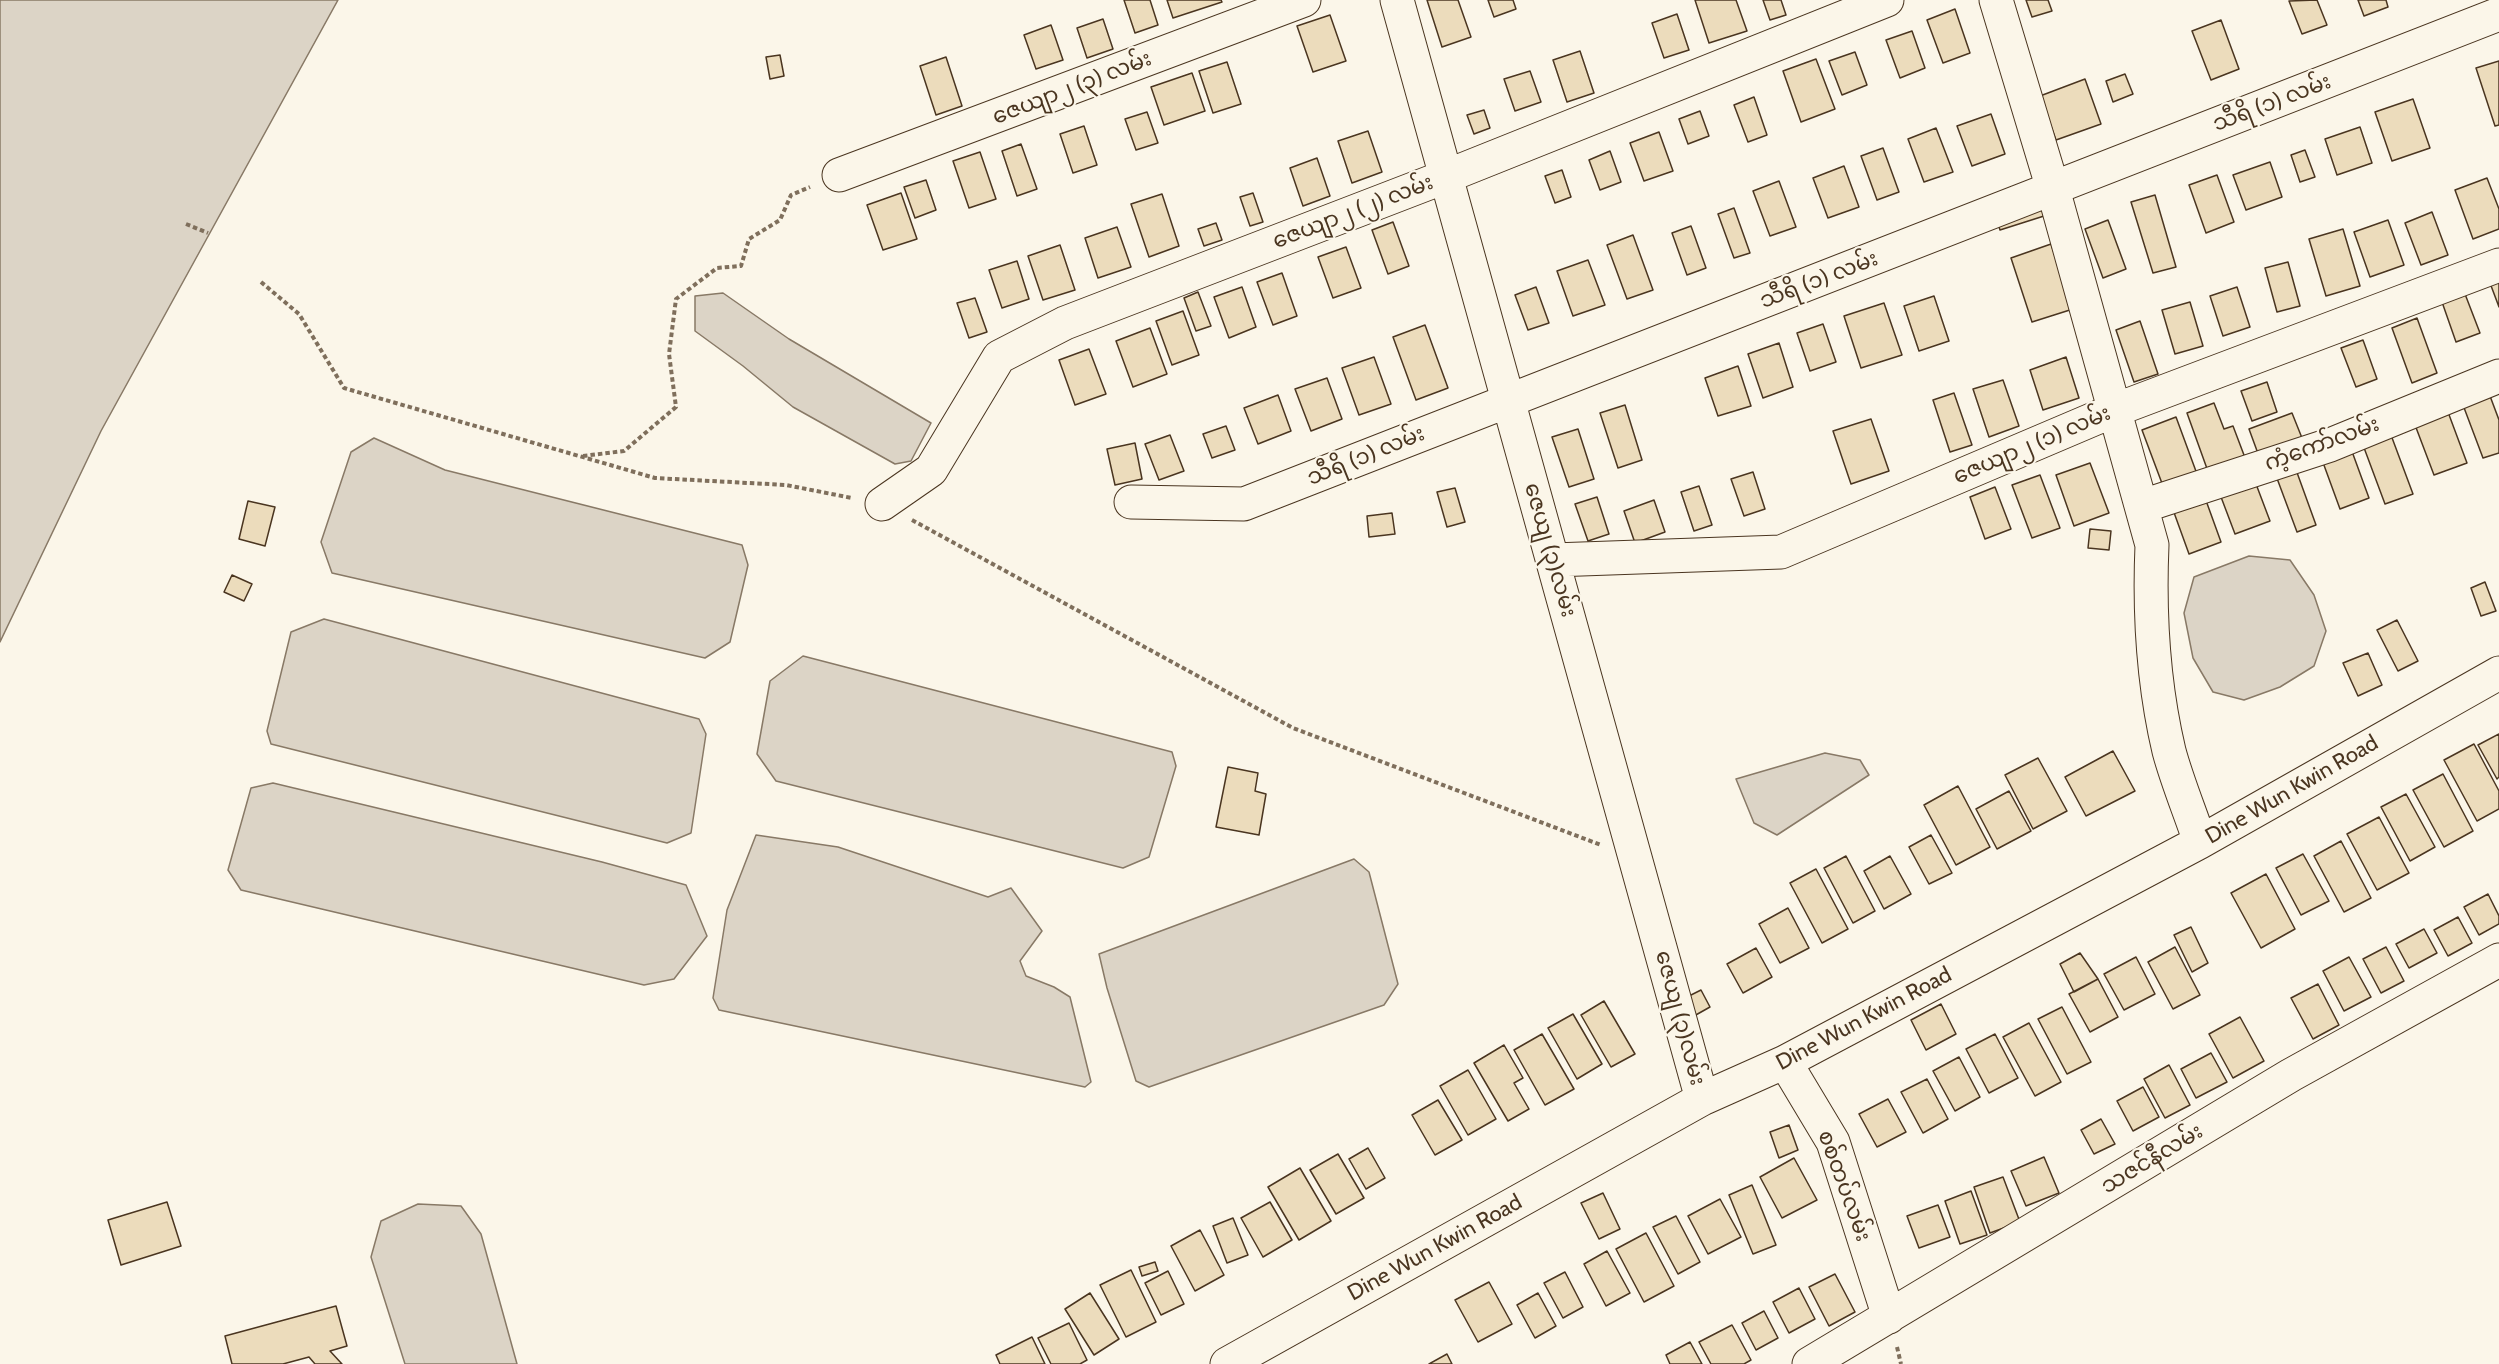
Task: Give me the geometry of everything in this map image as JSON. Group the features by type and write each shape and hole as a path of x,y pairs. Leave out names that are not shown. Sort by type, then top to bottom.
{"street":[{"name":"ဇေယျာ၂ (၃) လမ်း","path":"839,175 1304,0"},
{"name":"ဇေယျ (၃)လမ်း","path":"1397,0 1702,1099"},
{"name":"ဇေယျာ၂ (၂) လမ်း","path":"882,504 931,470 999,357 1065,323 1447,176 1887,0"},
{"path":"1996,0 2053,189 2143,506 2152,545 2150,603 2155,670 2169,751 2200,842"},
{"name":"သီရိ (၁) လမ်း","path":"1131,502 1244,504 2499,14"},
{"name":"ဇေယျာ၂ (၁) လမ်း","path":"1553,560 1781,552 2115,410 2499,265"},
{"name":"ကံ့ကော်လမ်း","path":"2143,506 2330,444 2499,376"},
{"name":"Dine Wun Kwin Road","path":"1227,1364 1702,1099 1785,1062 2200,842 2499,673"},
{"name":"သဇင်နီလမ်း","path":"1809,1364 2291,1075 2499,960"},
{"name":"စစ်တပ်လမ်း","path":"1785,1062 1833,1142 1889,1317"}],"path":[{"path":"579,456 624,451 676,407 669,354 676,299 717,268 741,266 749,239 780,220 791,195 839,175"},
{"path":"186,224 208,234"},
{"path":"261,282 299,314 345,388 655,478 786,485 882,504 1293,728 1611,849 1637,861"}],"shaded area":[{"path":"0,0 338,0 101,431 0,642"},
{"path":"723,293 789,339 931,423 911,461 895,464 793,407 695,331 695,296"},
{"path":"374,438 445,470 742,545 748,565 730,642 705,658 332,573 321,542 351,452"},
{"path":"2249,556 2290,560 2314,595 2326,631 2314,666 2280,687 2244,700 2213,692 2193,658 2184,613 2194,577"},
{"path":"324,619 699,719 706,734 691,833 667,843 271,744 267,731 291,632"},
{"path":"803,656 1172,752 1176,766 1149,857 1123,868 776,781 757,754 770,681"},
{"path":"1825,753 1860,760 1869,775 1777,835 1754,823 1736,779"},
{"path":"273,783 602,862 686,885 707,936 674,979 644,985 241,890 228,870 251,788"},
{"path":"756,835 838,847 988,897 1011,888 1042,931 1020,961 1026,976 1054,987 1070,997 1091,1082 1085,1087 719,1010 713,998 727,910"},
{"path":"1354,859 1369,872 1398,984 1384,1005 1149,1087 1136,1081 1107,988 1099,954"},
{"path":"418,1204 461,1206 481,1234 517,1364 405,1364 371,1257 381,1221"}],"building":[{"path":"1124,0 1150,0 1158,25 1135,33"},
{"path":"1167,0 1221,0 1222,2 1173,18"},
{"path":"1427,0 1458,0 1471,37 1442,47"},
{"path":"1488,0 1513,0 1516,9 1494,17"},
{"path":"1695,0 1736,0 1747,31 1709,43"},
{"path":"1763,0 1781,0 1786,15 1770,20"},
{"path":"2026,0 2048,0 2052,11 2032,17"},
{"path":"2317,0 2327,25 2302,34 2289,1"},
{"path":"2358,0 2386,0 2388,7 2364,16"},
{"path":"1955,9 1970,53 1943,63 1927,20"},
{"path":"1677,14 1689,50 1664,58 1652,23"},
{"path":"1330,15 1346,61 1313,72 1297,26"},
{"path":"1103,19 1113,49 1087,58 1077,28"},
{"path":"2221,20 2239,69 2211,80 2192,31"},
{"path":"1051,25 1063,60 1036,69 1024,35"},
{"path":"1912,31 1925,68 1900,78 1886,40"},
{"path":"1580,51 1594,93 1567,102 1553,60"},
{"path":"1855,52 1867,85 1842,95 1829,61"},
{"path":"780,55 784,76 770,79 766,57"},
{"path":"946,57 962,106 936,115 920,66"},
{"path":"1816,59 1835,109 1801,122 1783,71"},
{"path":"2499,61 2499,125 2495,126 2476,68"},
{"path":"1227,62 1241,104 1213,113 1199,71"},
{"path":"1530,71 1541,102 1515,111 1504,79"},
{"path":"1192,73 1205,111 1164,125 1151,87"},
{"path":"2125,74 2133,94 2113,102 2106,81"},
{"path":"2085,79 2101,124 2056,140 2040,96"},
{"path":"1754,97 1767,135 1748,142 1734,105"},
{"path":"2413,99 2430,148 2392,161 2375,112"},
{"path":"1484,110 1490,128 1474,134 1467,115"},
{"path":"1700,111 1709,136 1688,144 1679,119"},
{"path":"1147,112 1158,143 1136,150 1125,119"},
{"path":"1991,114 2005,154 1972,166 1957,126"},
{"path":"1084,126 1097,165 1073,173 1060,134"},
{"path":"2360,127 2372,163 2337,175 2325,139"},
{"path":"1936,128 1953,172 1924,182 1908,139"},
{"path":"1368,131 1382,172 1352,183 1338,141"},
{"path":"1659,132 1673,171 1644,181 1630,143"},
{"path":"1021,144 1037,189 1017,196 1002,151"},
{"path":"1883,148 1899,192 1877,200 1861,156"},
{"path":"2305,150 2315,177 2300,182 2291,155"},
{"path":"1610,151 1621,182 1600,190 1589,160"},
{"path":"980,152 996,199 969,208 953,161"},
{"path":"1317,158 1330,196 1303,206 1290,168"},
{"path":"2270,162 2282,197 2246,210 2233,175"},
{"path":"1844,166 1859,207 1828,218 1813,178"},
{"path":"1562,170 1571,197 1555,203 1545,176"},
{"path":"2217,175 2234,222 2206,233 2189,185"},
{"path":"2487,178 2499,209 2499,229 2473,239 2455,190"},
{"path":"926,180 936,210 915,218 904,187"},
{"path":"1779,181 1796,227 1770,236 1753,191"},
{"path":"901,193 917,239 883,250 867,205"},
{"path":"1253,193 1263,222 1250,226 1240,197"},
{"path":"1162,194 1179,246 1149,257 1131,204"},
{"path":"2155,195 2176,267 2153,273 2131,202"},
{"path":"2039,200 2044,216 2000,230 1995,214"},
{"path":"1734,208 1750,253 1734,258 1718,214"},
{"path":"2432,212 2448,255 2421,265 2405,223"},
{"path":"2108,220 2126,269 2103,278 2085,229"},
{"path":"2388,220 2404,265 2370,277 2354,232"},
{"path":"1393,222 1409,266 1388,274 1372,230"},
{"path":"1216,223 1222,240 1204,246 1198,229"},
{"path":"1691,226 1706,268 1687,275 1672,233"},
{"path":"1117,227 1131,267 1098,278 1085,238"},
{"path":"2343,229 2360,286 2326,296 2309,239"},
{"path":"1633,235 1653,290 1627,299 1607,245"},
{"path":"2051,244 2073,309 2032,322 2011,258"},
{"path":"1060,245 1075,290 1043,300 1028,256"},
{"path":"1346,247 1361,288 1333,298 1318,257"},
{"path":"1588,260 1605,305 1573,316 1557,271"},
{"path":"1017,261 1029,299 1002,308 989,270"},
{"path":"2288,262 2300,306 2277,312 2265,268"},
{"path":"1282,273 1297,316 1273,325 1257,282"},
{"path":"2499,280 2499,307 2490,283"},
{"path":"1242,287 1256,327 1229,338 1214,297"},
{"path":"1536,287 1549,323 1528,330 1515,295"},
{"path":"2237,287 2250,327 2223,336 2210,296"},
{"path":"1198,292 1211,326 1196,331 1184,298"},
{"path":"2465,294 2480,333 2456,342 2442,302"},
{"path":"1934,296 1949,341 1919,351 1904,306"},
{"path":"975,298 987,332 969,338 957,303"},
{"path":"2190,302 2203,346 2175,354 2162,310"},
{"path":"1884,303 1902,355 1861,368 1844,316"},
{"path":"1183,311 1199,355 1172,365 1156,321"},
{"path":"2417,318 2437,373 2412,383 2392,328"},
{"path":"2140,321 2158,374 2134,382 2116,330"},
{"path":"1823,324 1836,362 1810,371 1797,333"},
{"path":"1425,325 1448,388 1416,400 1393,337"},
{"path":"1150,328 1167,374 1133,387 1116,341"},
{"path":"2363,340 2377,379 2356,387 2341,348"},
{"path":"1779,343 1793,387 1763,398 1748,354"},
{"path":"1089,349 1106,394 1075,405 1059,360"},
{"path":"1374,357 1391,404 1359,415 1342,368"},
{"path":"2066,357 2079,398 2043,410 2030,370"},
{"path":"1738,366 1751,406 1718,416 1705,378"},
{"path":"1327,378 1342,419 1311,431 1295,389"},
{"path":"2003,380 2019,426 1989,437 1973,389"},
{"path":"2267,382 2277,412 2252,421 2241,391"},
{"path":"1954,393 1972,445 1950,452 1933,400"},
{"path":"1278,395 1291,431 1258,444 1244,408"},
{"path":"2490,396 2499,420 2499,453 2483,458 2463,405"},
{"path":"2214,403 2224,429 2233,426 2247,463 2210,477 2187,413"},
{"path":"2445,404 2467,463 2434,475 2412,417"},
{"path":"1625,405 1642,460 1618,468 1600,413"},
{"path":"2292,413 2304,443 2260,459 2249,429"},
{"path":"2176,417 2197,474 2163,486 2142,430"},
{"path":"1871,419 1889,471 1851,484 1833,431"},
{"path":"1226,426 1235,450 1212,458 1203,434"},
{"path":"2388,427 2413,494 2385,504 2360,437"},
{"path":"1578,429 1594,479 1569,487 1552,437"},
{"path":"1170,435 1184,471 1159,480 1145,444"},
{"path":"1135,443 1142,479 1115,485 1107,449"},
{"path":"2350,446 2369,498 2340,509 2321,457"},
{"path":"2090,463 2109,513 2074,526 2056,475"},
{"path":"2295,467 2316,525 2297,532 2275,473"},
{"path":"1753,472 1765,509 1744,516 1731,479"},
{"path":"2040,475 2060,528 2032,538 2012,485"},
{"path":"2256,484 2270,521 2235,534 2221,497"},
{"path":"1699,486 1712,525 1694,531 1681,492"},
{"path":"1995,487 2011,529 1985,539 1970,497"},
{"path":"1455,488 1465,522 1447,527 1437,492"},
{"path":"2204,495 2221,542 2189,554 2172,507"},
{"path":"1597,497 1609,534 1588,541 1575,504"},
{"path":"1654,500 1665,532 1635,543 1624,511"},
{"path":"248,501 275,507 265,546 239,539"},
{"path":"1392,513 1395,534 1369,537 1367,516"},
{"path":"2090,529 2111,531 2109,550 2088,548"},
{"path":"232,575 252,584 244,601 224,592"},
{"path":"2485,582 2496,611 2481,616 2471,588"},
{"path":"2397,620 2418,661 2398,671 2377,630"},
{"path":"2368,653 2382,685 2358,696 2343,663"},
{"path":"2499,734 2499,777 2497,779 2478,745"},
{"path":"2474,744 2499,791 2499,809 2477,821 2444,760"},
{"path":"2113,751 2135,791 2086,816 2065,777"},
{"path":"2038,758 2067,811 2033,829 2005,775"},
{"path":"1228,767 1258,773 1255,791 1266,794 1259,835 1216,827"},
{"path":"2443,774 2473,831 2444,847 2413,790"},
{"path":"1958,786 1990,847 1956,865 1924,805"},
{"path":"2009,791 2031,831 1997,849 1976,809"},
{"path":"2406,794 2435,847 2410,861 2381,807"},
{"path":"2379,817 2409,873 2377,890 2347,834"},
{"path":"1931,835 1952,873 1929,884 1909,847"},
{"path":"2341,841 2371,898 2344,912 2314,856"},
{"path":"2303,854 2329,901 2301,915 2276,868"},
{"path":"1846,856 1875,911 1853,923 1824,868"},
{"path":"1890,856 1911,894 1884,909 1864,871"},
{"path":"1816,869 1848,929 1822,943 1790,883"},
{"path":"2266,874 2295,929 2261,948 2231,893"},
{"path":"2488,894 2499,916 2499,924 2479,935 2464,907"},
{"path":"1788,908 1809,948 1780,963 1759,924"},
{"path":"2458,917 2472,943 2448,956 2434,930"},
{"path":"2191,927 2208,963 2192,972 2174,935"},
{"path":"2424,929 2437,953 2409,968 2396,944"},
{"path":"2175,947 2200,995 2173,1009 2148,962"},
{"path":"2386,947 2404,981 2381,993 2363,959"},
{"path":"1756,948 1772,977 1743,993 1727,964"},
{"path":"2080,953 2098,979 2074,992 2060,964"},
{"path":"2136,957 2155,994 2124,1010 2104,974"},
{"path":"2349,957 2371,997 2344,1011 2323,971"},
{"path":"2098,979 2118,1017 2090,1032 2069,994"},
{"path":"2318,984 2339,1025 2313,1039 2291,998"},
{"path":"1701,990 1710,1007 1694,1016 1685,998"},
{"path":"1604,1001 1635,1054 1611,1067 1581,1015"},
{"path":"1941,1004 1956,1034 1926,1050 1911,1020"},
{"path":"2062,1007 2091,1062 2067,1074 2038,1019"},
{"path":"1573,1014 1602,1064 1577,1079 1548,1028"},
{"path":"2240,1017 2264,1061 2233,1078 2209,1034"},
{"path":"2029,1023 2061,1082 2035,1096 2003,1037"},
{"path":"1542,1034 1574,1089 1545,1105 1514,1050"},
{"path":"1995,1034 2018,1078 1989,1093 1966,1049"},
{"path":"1504,1045 1523,1078 1514,1083 1529,1109 1508,1121 1474,1063"},
{"path":"2211,1053 2227,1082 2196,1098 2181,1069"},
{"path":"1959,1057 1980,1097 1955,1111 1933,1071"},
{"path":"2169,1065 2190,1105 2165,1118 2144,1079"},
{"path":"1468,1070 1496,1119 1468,1135 1440,1086"},
{"path":"1927,1079 1948,1119 1923,1133 1901,1092"},
{"path":"2143,1087 2159,1117 2133,1131 2117,1101"},
{"path":"1888,1099 1906,1132 1877,1147 1859,1114"},
{"path":"1438,1100 1462,1140 1435,1155 1412,1115"},
{"path":"2101,1119 2115,1144 2094,1154 2081,1130"},
{"path":"1789,1125 1798,1150 1779,1158 1770,1132"},
{"path":"1368,1148 1385,1178 1366,1189 1349,1159"},
{"path":"1338,1154 1364,1198 1336,1214 1310,1170"},
{"path":"2044,1157 2059,1193 2026,1206 2011,1171"},
{"path":"1794,1158 1817,1200 1782,1218 1760,1177"},
{"path":"1300,1168 1331,1221 1299,1240 1268,1187"},
{"path":"2003,1177 2020,1222 1990,1233 1974,1187"},
{"path":"1752,1185 1776,1245 1753,1254 1729,1195"},
{"path":"1971,1191 1987,1235 1960,1244 1945,1201"},
{"path":"1603,1193 1620,1229 1599,1239 1581,1203"},
{"path":"1720,1199 1741,1237 1708,1254 1688,1216"},
{"path":"167,1202 181,1246 121,1265 108,1220"},
{"path":"1270,1202 1292,1240 1263,1257 1241,1218"},
{"path":"1938,1205 1950,1237 1919,1248 1907,1216"},
{"path":"1676,1216 1700,1262 1678,1274 1653,1227"},
{"path":"1233,1218 1248,1255 1227,1263 1213,1226"},
{"path":"1200,1230 1224,1275 1195,1291 1171,1246"},
{"path":"1646,1233 1674,1286 1644,1302 1616,1249"},
{"path":"1607,1251 1630,1293 1606,1306 1584,1264"},
{"path":"1155,1262 1158,1271 1142,1276 1139,1267"},
{"path":"1131,1270 1156,1322 1126,1337 1100,1285"},
{"path":"1168,1271 1184,1304 1161,1315 1145,1283"},
{"path":"1565,1272 1583,1307 1563,1318 1544,1283"},
{"path":"1835,1274 1855,1312 1829,1326 1809,1287"},
{"path":"1489,1282 1512,1324 1478,1342 1455,1300"},
{"path":"1799,1288 1815,1319 1789,1333 1773,1302"},
{"path":"1090,1293 1119,1339 1094,1355 1065,1309"},
{"path":"1538,1293 1556,1326 1535,1338 1517,1305"},
{"path":"336,1306 347,1346 330,1351 342,1364 315,1364 309,1357 283,1364 232,1364 225,1336"},
{"path":"1764,1311 1778,1338 1756,1350 1742,1323"},
{"path":"1069,1323 1087,1360 1080,1364 1051,1364 1038,1338"},
{"path":"1732,1325 1751,1360 1744,1364 1711,1364 1699,1342"},
{"path":"1032,1337 1045,1364 1000,1364 996,1355"},
{"path":"1690,1342 1702,1364 1670,1364 1666,1355"},
{"path":"1447,1354 1452,1364 1429,1364"}]}
